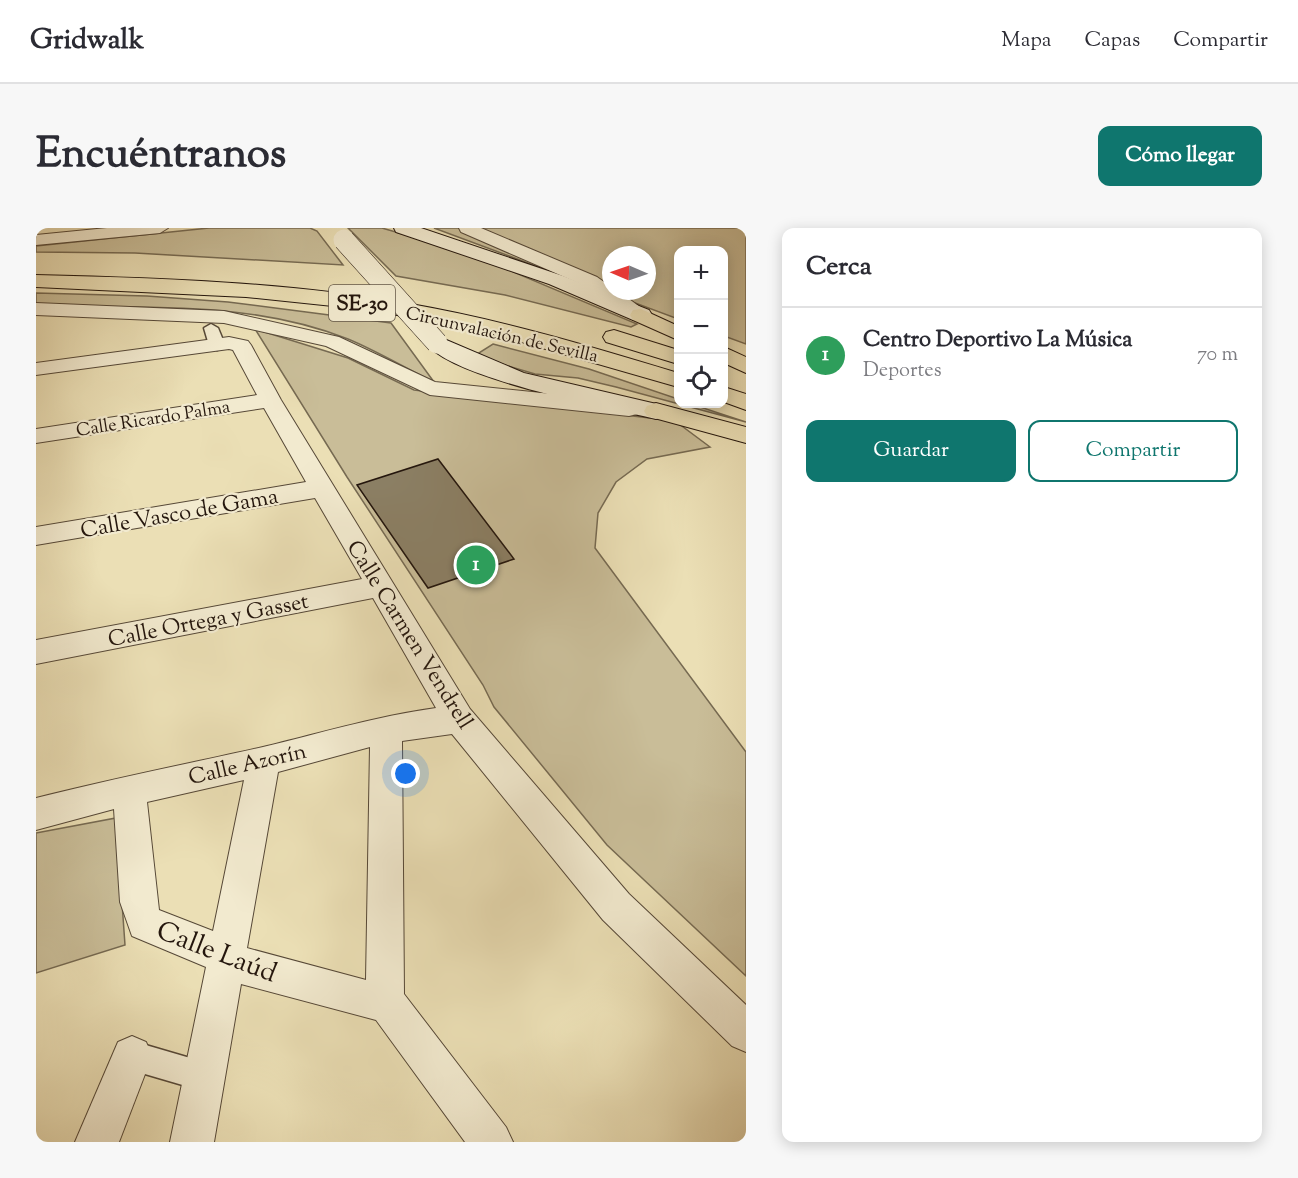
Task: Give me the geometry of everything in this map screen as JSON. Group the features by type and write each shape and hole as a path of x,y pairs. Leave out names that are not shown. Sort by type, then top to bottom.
{"highway":[{"name":"Circunvalación de Sevilla","path":"36,262 201,268 309,276 422,292 487,305"},
{"name":"Circunvalación de Sevilla","path":"36,281 187,286 372,304 472,323 578,350 674,379"},
{"path":"641,315 674,332"},
{"name":"Circunvalación de Sevilla","path":"595,332 674,356"},
{"path":"728,357 746,366"},
{"path":"728,374 746,379"},
{"path":"728,396 746,403"},
{"path":"656,411 746,435"}],"main road":[{"path":"403,228 556,280 641,315"},
{"path":"339,234 437,343 462,358 503,374 656,411"}],"street":[{"path":"36,240 160,228"},
{"path":"467,228 590,281 641,315"},
{"path":"36,309 104,310 222,333 332,341 418,384 443,391 656,411"},
{"path":"46,329 99,322 104,310"},
{"path":"36,369 222,333"},
{"name":"Calle Carmen Vendrell","path":"222,333 241,345 270,400 459,719 616,906 689,980 746,1032"},
{"name":"Calle Ricardo Palma","path":"36,436 270,400"},
{"name":"Calle Vasco de Gama","path":"36,536 322,488"},
{"name":"Calle Ortega y Gasset","path":"36,652 380,586"},
{"name":"Calle Azorín","path":"36,814 129,790 264,761 386,729 459,719"},
{"path":"386,729 385,1000 491,1142"},
{"path":"192,1142 264,761"},
{"name":"Calle Laúd","path":"129,790 138,902 145,923 211,949 227,959 252,969 372,1001 385,1000"},
{"path":"97,1142 132,1056 204,1076"}],"shaded area":[{"path":"209,228 310,228 317,231 343,265 135,253 36,252 36,246"},
{"path":"348,228 382,228 468,253 637,324 631,327 505,295 396,276"},
{"path":"434,228 746,228 746,344 728,337 728,246 674,246 674,318 627,300 656,300 656,246 602,246 602,291"},
{"path":"36,293 147,296 228,302 391,323 434,382 370,349 311,326 234,312 194,309 36,306"},
{"path":"255,329 348,358 414,390 675,421 710,447 647,459 616,482 598,513 595,548 746,752 746,976 607,845 494,707 483,685 347,477"},
{"path":"493,344 589,369 674,398 674,403 578,378 535,374 474,356"},
{"path":"694,408 703,408 746,422"},
{"path":"116,818 125,945 36,973 36,833"}],"building":[{"path":"438,459 514,559 428,588 357,485"}],"place":[{"name":"Centro Deportivo La Música","path":"476,565"}]}
